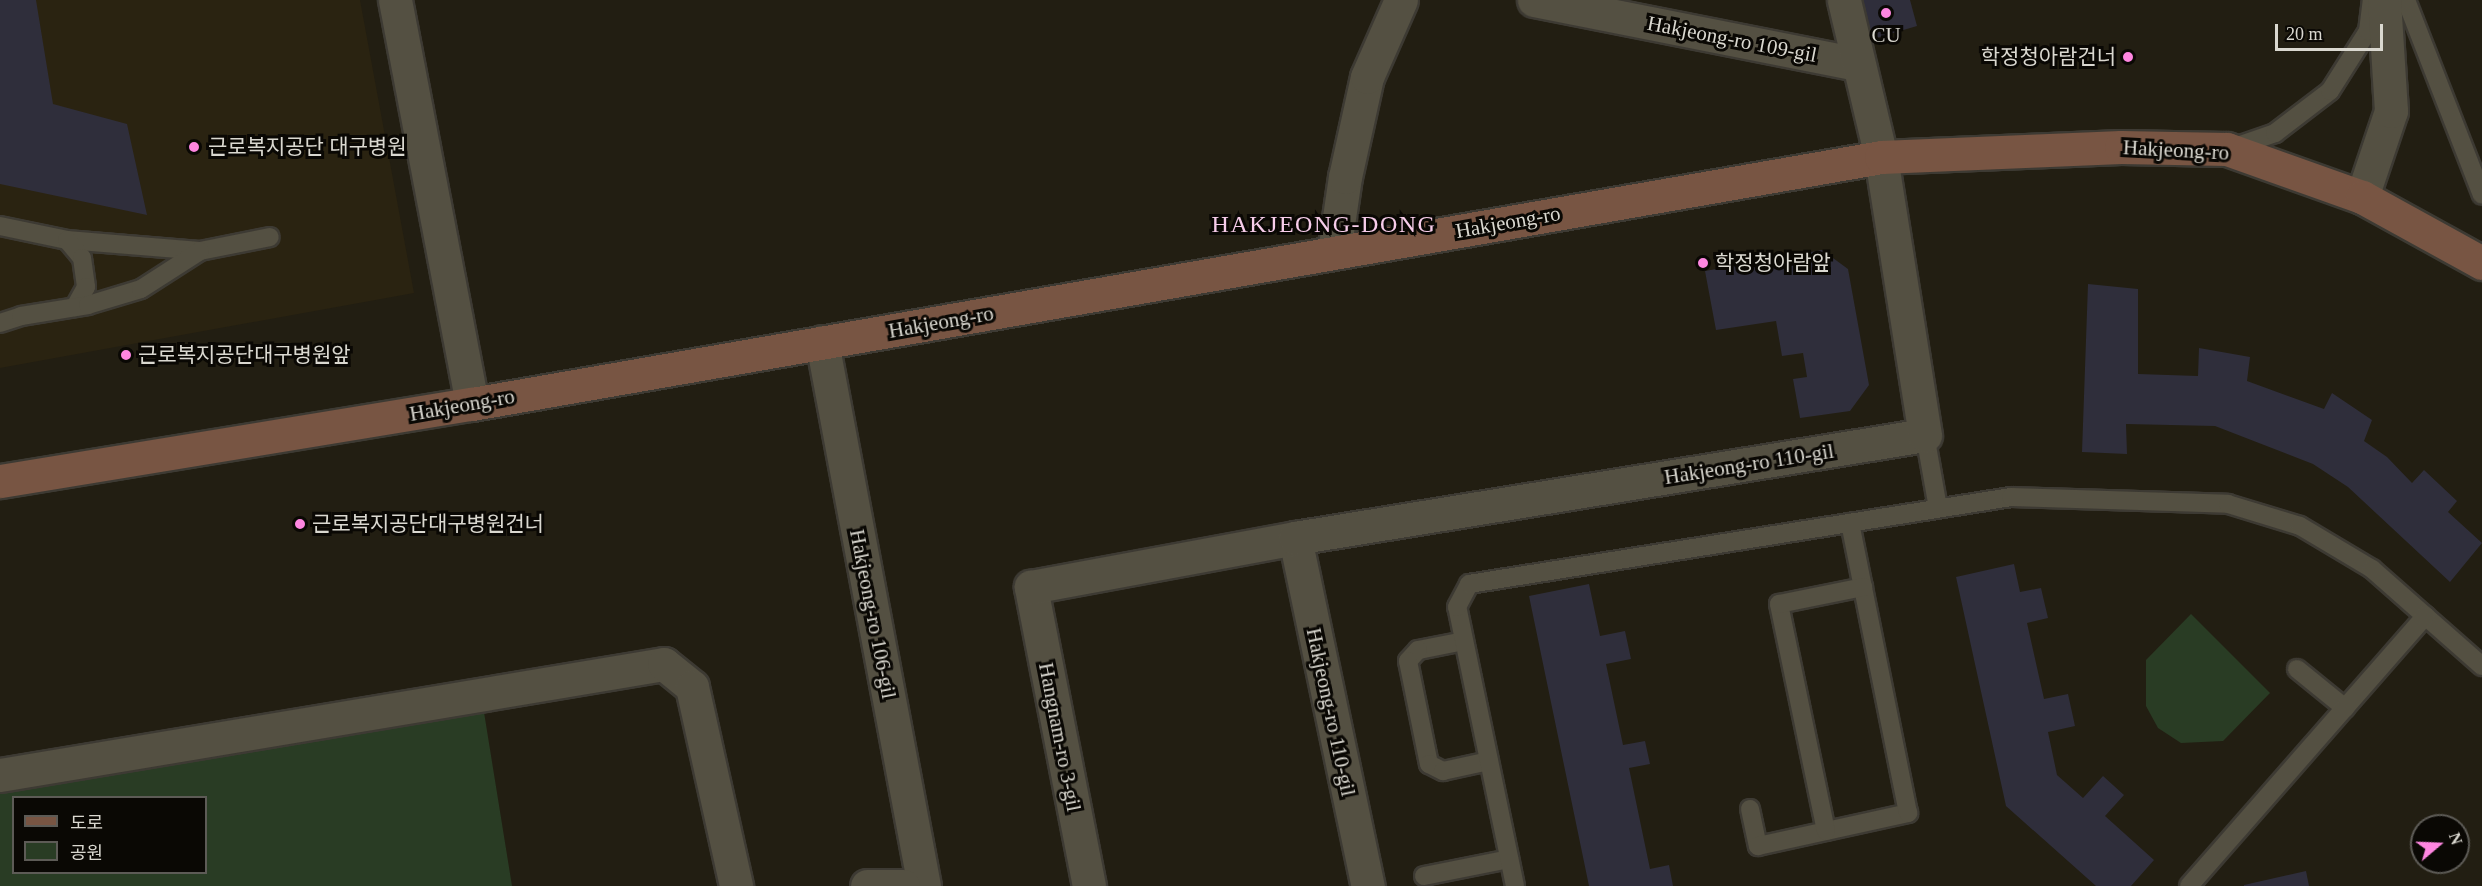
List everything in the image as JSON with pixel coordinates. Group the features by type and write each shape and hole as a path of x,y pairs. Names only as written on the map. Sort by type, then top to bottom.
{"main road":[{"name":"Hakjeong-ro","path":"0,481 472,404 1881,157 2121,147 2227,149 2362,197 2482,263"}],"street":[{"path":"395,0 472,404"},
{"path":"1334,252 1345,177 1367,77 1401,0"},
{"name":"Hakjeong-ro 109-gil","path":"1534,0 1858,64"},
{"path":"1844,0 1881,157 1925,435"},
{"path":"2362,197 2391,111 2384,0"},
{"name":"Hakjeong-ro 106-gil","path":"822,342 924,886"},
{"name":"Hakjeong-ro 110-gil","path":"1031,587 1295,538 1925,435"},
{"name":"Hakjeong-ro 110-gil","path":"1295,538 1368,886"},
{"name":"Hangnam-ro 3-gil","path":"1031,587 1089,886"},
{"path":"0,775 664,664 692,687 736,886"},
{"path":"867,886 903,886"}],"lane":[{"path":"2227,149 2275,133 2330,91 2368,31 2372,0"},
{"path":"2406,0 2482,195"},
{"path":"0,226 67,240 200,251 270,237"},
{"path":"67,240 82,258 86,286 75,307"},
{"path":"0,323 21,316 75,307 141,289 200,251"},
{"path":"1925,435 1938,508"},
{"path":"1515,886 1457,607 1469,584 2011,497 2228,504 2300,526 2372,569 2482,666"},
{"path":"1750,809 1758,846 1908,813 1850,523"},
{"path":"1826,831 1779,604 1863,588"},
{"path":"2189,886 2425,616"},
{"path":"1464,641 1418,650 1408,661 1429,764 1443,771 1489,761"},
{"path":"2297,669 2345,708"},
{"path":"1424,876 1509,859"}],"shaded area":[{"name":"근로복지공단 대구병원","path":"0,0 360,0 414,293 0,368"}],"green space":[{"path":"2191,614 2270,693 2223,741 2181,743 2158,728 2146,706 2146,660"},
{"path":"483,706 512,886 0,886 0,788"}],"building":[{"path":"0,0 36,0 53,104 127,124 147,215 0,184"},
{"name":"CU","path":"1854,0 1910,0 1917,26 1866,41"},
{"path":"1822,250 1848,269 1869,385 1850,411 1800,418 1793,379 1807,377 1803,353 1782,356 1776,321 1716,330 1705,271"},
{"path":"2088,284 2138,289 2138,374 2198,376 2199,348 2250,357 2247,381 2324,409 2332,393 2372,420 2364,441 2387,457 2412,483 2424,470 2457,501 2448,512 2482,543 2450,582 2348,487 2313,464 2215,426 2126,424 2127,454 2082,452"},
{"path":"2014,564 2020,592 2041,588 2048,618 2027,623 2044,699 2068,694 2075,726 2048,732 2057,775 2083,798 2103,776 2124,795 2105,816 2154,860 2131,886 2096,886 2006,806 1956,577"},
{"path":"1589,584 1600,636 1625,631 1631,659 1606,664 1623,745 1645,741 1650,764 1629,768 1650,869 1669,865 1673,886 1589,886 1529,596"},
{"path":"2306,871 2309,886 2244,886 2244,885"}],"place":[{"name":"CU","path":"1886,13"},
{"name":"학정청아람건너","path":"2128,57"},
{"name":"근로복지공단 대구병원","path":"194,147"},
{"name":"학정청아람앞","path":"1703,263"},
{"name":"근로복지공단대구병원앞","path":"126,355"},
{"name":"근로복지공단대구병원건너","path":"300,524"}],"district":[{"name":"HAKJEONG-DONG","path":"1324,225"}]}
